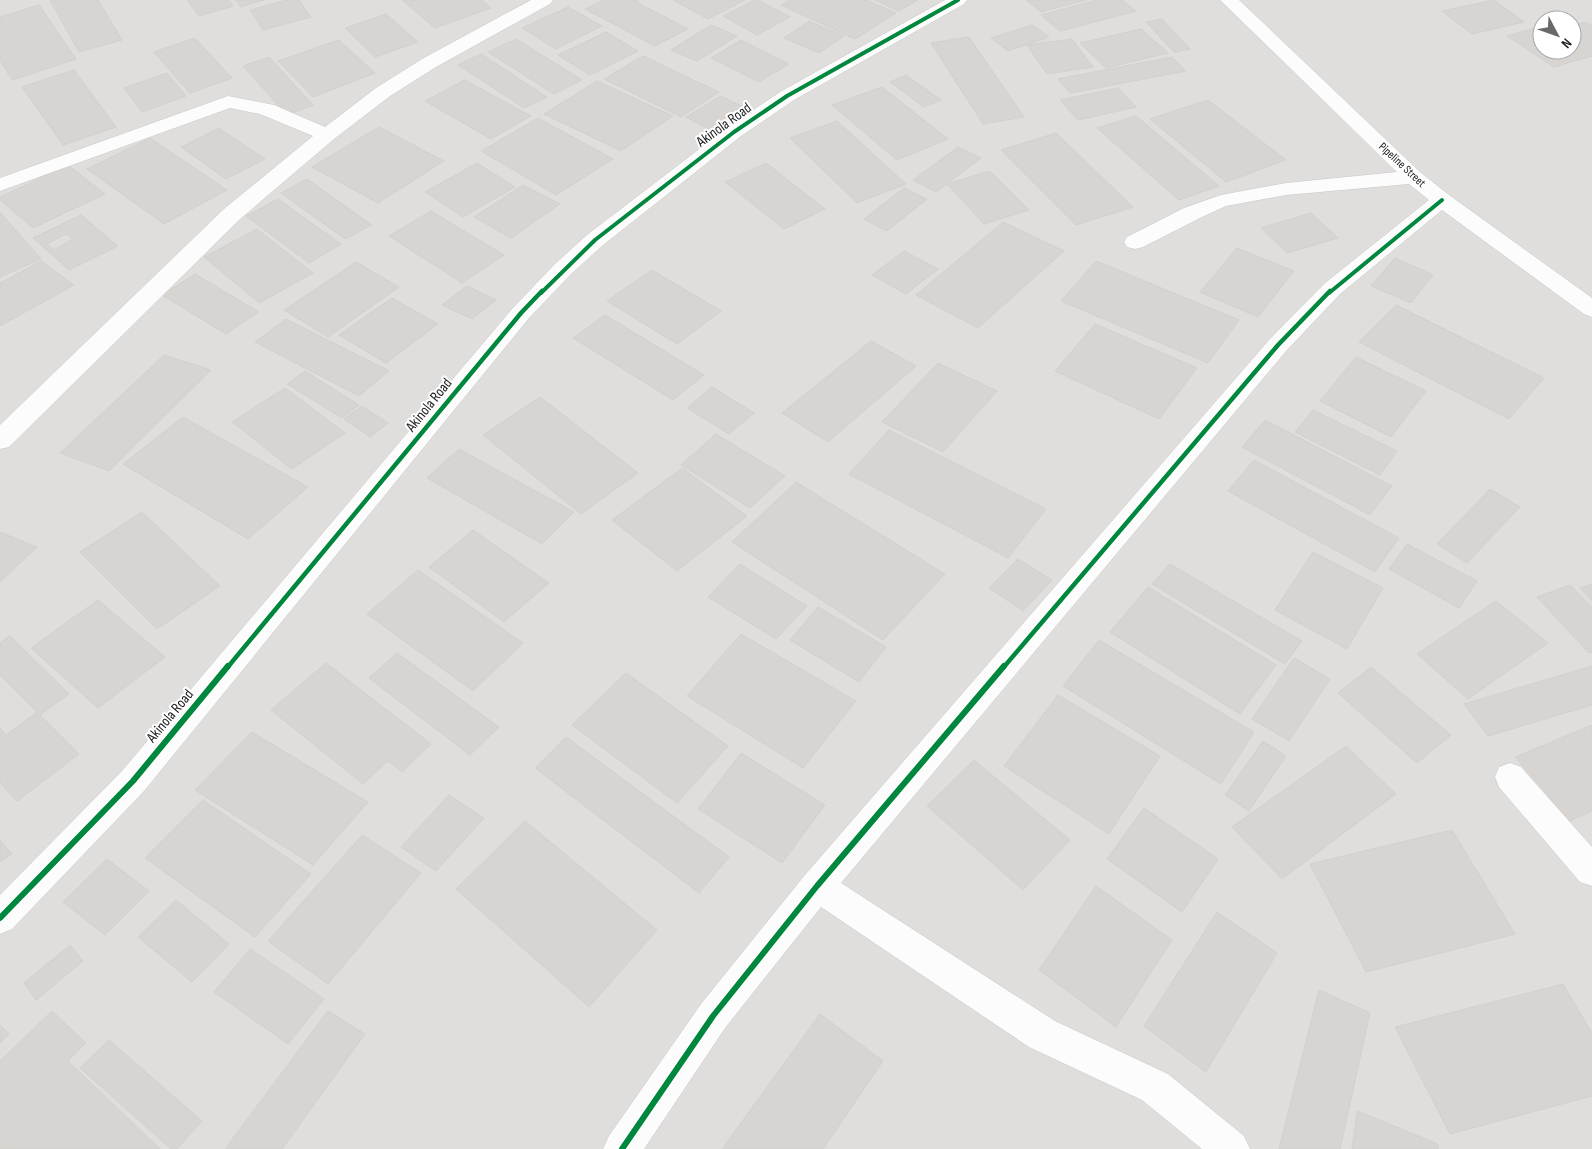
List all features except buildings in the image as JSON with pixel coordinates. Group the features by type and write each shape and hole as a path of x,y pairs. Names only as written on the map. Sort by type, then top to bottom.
{"street":[{"path":"0,440 232,214 327,135 383,92 429,63 544,0"},
{"name":"Akinola Road","path":"0,918 132,781 521,313 563,269 595,240 734,132 787,96 958,0"},
{"name":"Pipeline Street","path":"1229,0 1414,177 1442,200 1592,309"},
{"path":"0,185 228,102 248,103 272,110 327,135"},
{"path":"1135,242 1192,213 1221,201 1286,189 1414,177"},
{"path":"622,1149 713,1016 817,886 1278,344 1332,289 1442,200"},
{"path":"1510,777 1592,871"},
{"path":"817,886 1042,1034 1154,1087 1231,1149"}],"shaded area":[{"path":"0,0 1592,0 1592,1149 0,1149"}],"cycle path":[{"path":"0,918 133,781 521,313 563,269 595,240 734,132 787,96 958,0"},
{"path":"622,1149 713,1016 817,886 1278,345 1332,289 1442,200"}]}
